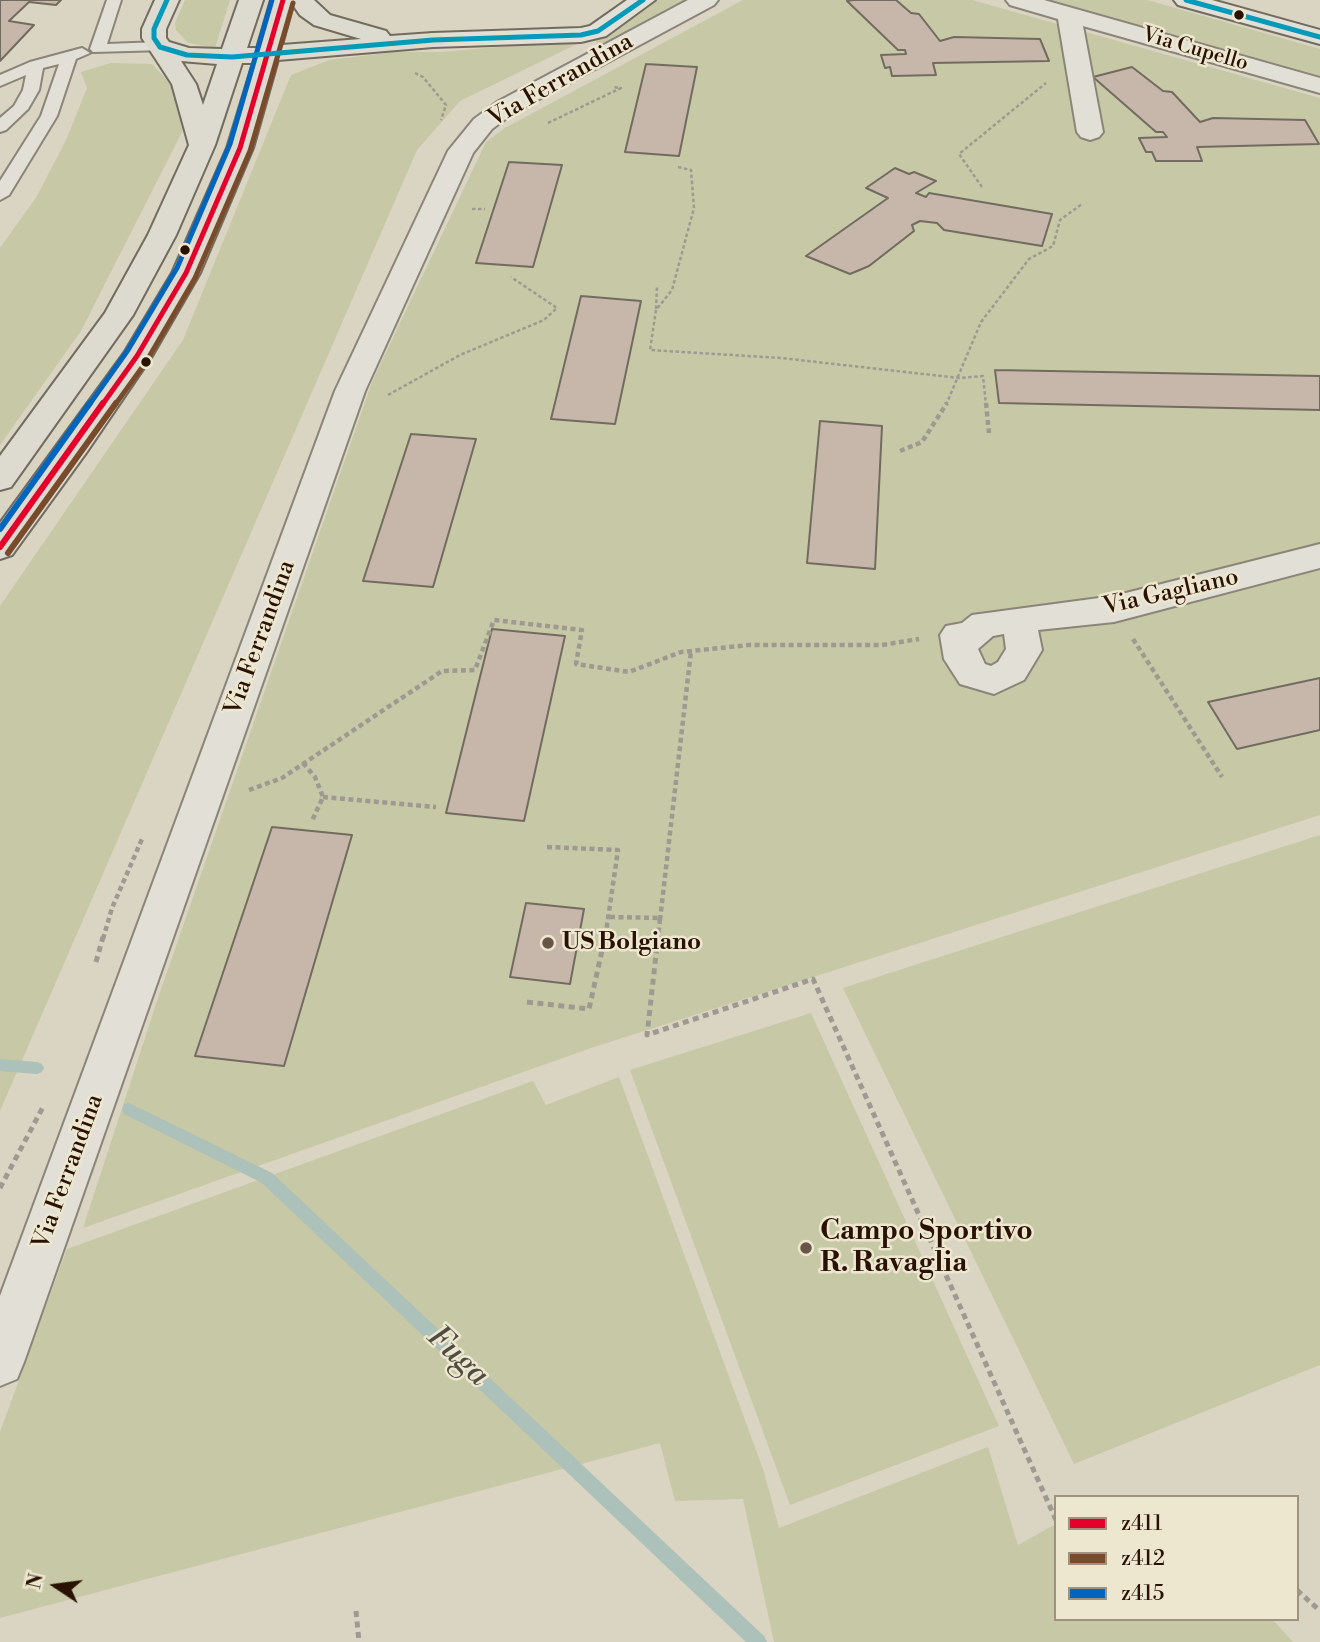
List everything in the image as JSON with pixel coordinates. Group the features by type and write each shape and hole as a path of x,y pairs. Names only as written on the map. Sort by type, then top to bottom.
{"main road":[{"path":"167,0 154,29 154,38 184,85 202,145"},
{"path":"0,480 118,316 162,235 202,145 251,0"},
{"path":"0,547 130,367 186,274 236,158 269,55 282,0"},
{"path":"302,0 308,10 336,26 379,37 433,40"},
{"path":"160,47 187,55 233,57 433,40"}],"street":[{"path":"433,40 581,35 653,11 706,0"},
{"name":"Via Cupello","path":"1018,0 1320,86"},
{"path":"1186,0 1320,37"},
{"name":"Via Ferrandina","path":"0,1362 343,410 461,151 474,133 506,107 653,11"},
{"path":"1069,14 1090,132"},
{"name":"Via Gagliano","path":"958,635 965,640 984,624 1114,609 1320,556"},
{"path":"958,635 962,659 972,674 994,680 1011,671 1024,650 1019,621"}],"lane":[{"path":"98,49 114,0"},
{"path":"0,81 36,65 98,49 160,47"},
{"path":"0,195 50,116 69,57"},
{"path":"0,127 20,109 26,99 31,90 36,65"}],"path":[{"path":"982,187 959,154 1047,82"},
{"path":"656,310 672,290 694,208 691,170 678,167"},
{"path":"900,450 922,442 946,406 981,322 1029,259 1053,246 1060,220 1082,204"},
{"path":"343,410 381,400 460,355 544,320 557,308 510,277"},
{"path":"657,286 650,350 781,358 959,378 983,376 989,433"},
{"path":"1114,609 1222,776"},
{"path":"199,809 282,778 442,671 475,670 494,620 582,630 576,664 629,672 691,651 782,643 882,645 958,635"},
{"path":"691,651 647,1035 813,979 1054,1516"},
{"path":"303,763 316,777 323,797 312,821"},
{"path":"323,797 436,807"},
{"path":"527,1002 589,1009 610,917 618,850 547,847"},
{"path":"610,917 660,921"},
{"path":"1299,1592 1320,1611"},
{"path":"356,1611 359,1642"}],"green space":[{"path":"185,0 230,0 215,48 188,43 176,30 175,23"},
{"path":"654,0 689,0 598,46 594,35"},
{"path":"743,0 972,0 1320,98 1320,815 591,1048 83,1228 158,998 372,382 486,142 505,128"},
{"path":"1036,0 1147,0 1320,49 1320,86"},
{"path":"585,40 460,101 417,150 0,1111 0,606 183,340 291,75 329,60 395,52 439,52"},
{"path":"111,63 152,64 172,85 183,130 81,331 0,445 0,248 37,196 67,138 87,88 81,72"},
{"path":"1320,835 1320,1365 1074,1464 843,988"},
{"name":"Campo Sportivo R. Ravaglia","path":"811,1013 999,1426 790,1505 630,1070"},
{"path":"619,1077 764,1472 779,1528 988,1447 1018,1545 1054,1525 1054,1621 1274,1621 1293,1642 774,1642 743,1499 675,1501 660,1443 0,1618 0,1432 67,1249 533,1081 546,1105"}],"building":[{"path":"0,0 61,0 56,5 29,2 9,21 34,25 0,61"},
{"path":"896,0 911,13 919,14 940,41 954,37 1040,39 1049,61 933,63 936,75 892,76 890,67 885,68 881,55 906,54 905,50 898,50 847,1"},
{"path":"646,64 697,67 679,156 625,152"},
{"path":"1132,67 1163,91 1172,92 1200,122 1213,118 1305,120 1319,144 1197,147 1202,161 1156,161 1152,152 1146,152 1139,138 1167,137 1163,132 1156,132 1093,77"},
{"path":"509,162 562,165 533,267 476,263"},
{"path":"895,168 936,181 916,193 926,197 929,193 1052,214 1042,246 944,230 937,223 920,221 912,225 914,231 869,266 850,274 806,256 888,198 866,188"},
{"path":"581,296 641,301 615,424 551,419"},
{"path":"995,370 1320,376 1320,410 999,403"},
{"path":"820,421 882,426 875,569 807,563"},
{"path":"411,434 476,439 433,587 363,581"},
{"path":"492,629 565,636 524,821 446,813"},
{"path":"1320,678 1320,730 1237,749 1208,702"},
{"path":"272,827 352,835 284,1066 195,1056"},
{"name":"US Bolgiano","path":"526,903 584,909 570,984 510,977"}],"waterway":[{"name":"Fuga","path":"0,1065 37,1068"},
{"name":"Fuga","path":"129,1109 267,1178 758,1642"}],"transit line":[{"path":"167,0 154,29 154,38 160,47 187,55 232,57 433,40 581,35 598,31 643,0"},
{"name":"z415","path":"0,529 128,350 177,268 230,144 272,0"},
{"name":"z411","path":"0,547 137,356 186,273 240,148 283,0"},
{"path":"1186,0 1320,37"},
{"name":"z412","path":"8,553 146,362 195,278 250,151 293,3"}],"place":[{"name":"US Bolgiano","path":"548,943"},
{"name":"Campo Sportivo R. Ravaglia","path":"806,1248"}]}
